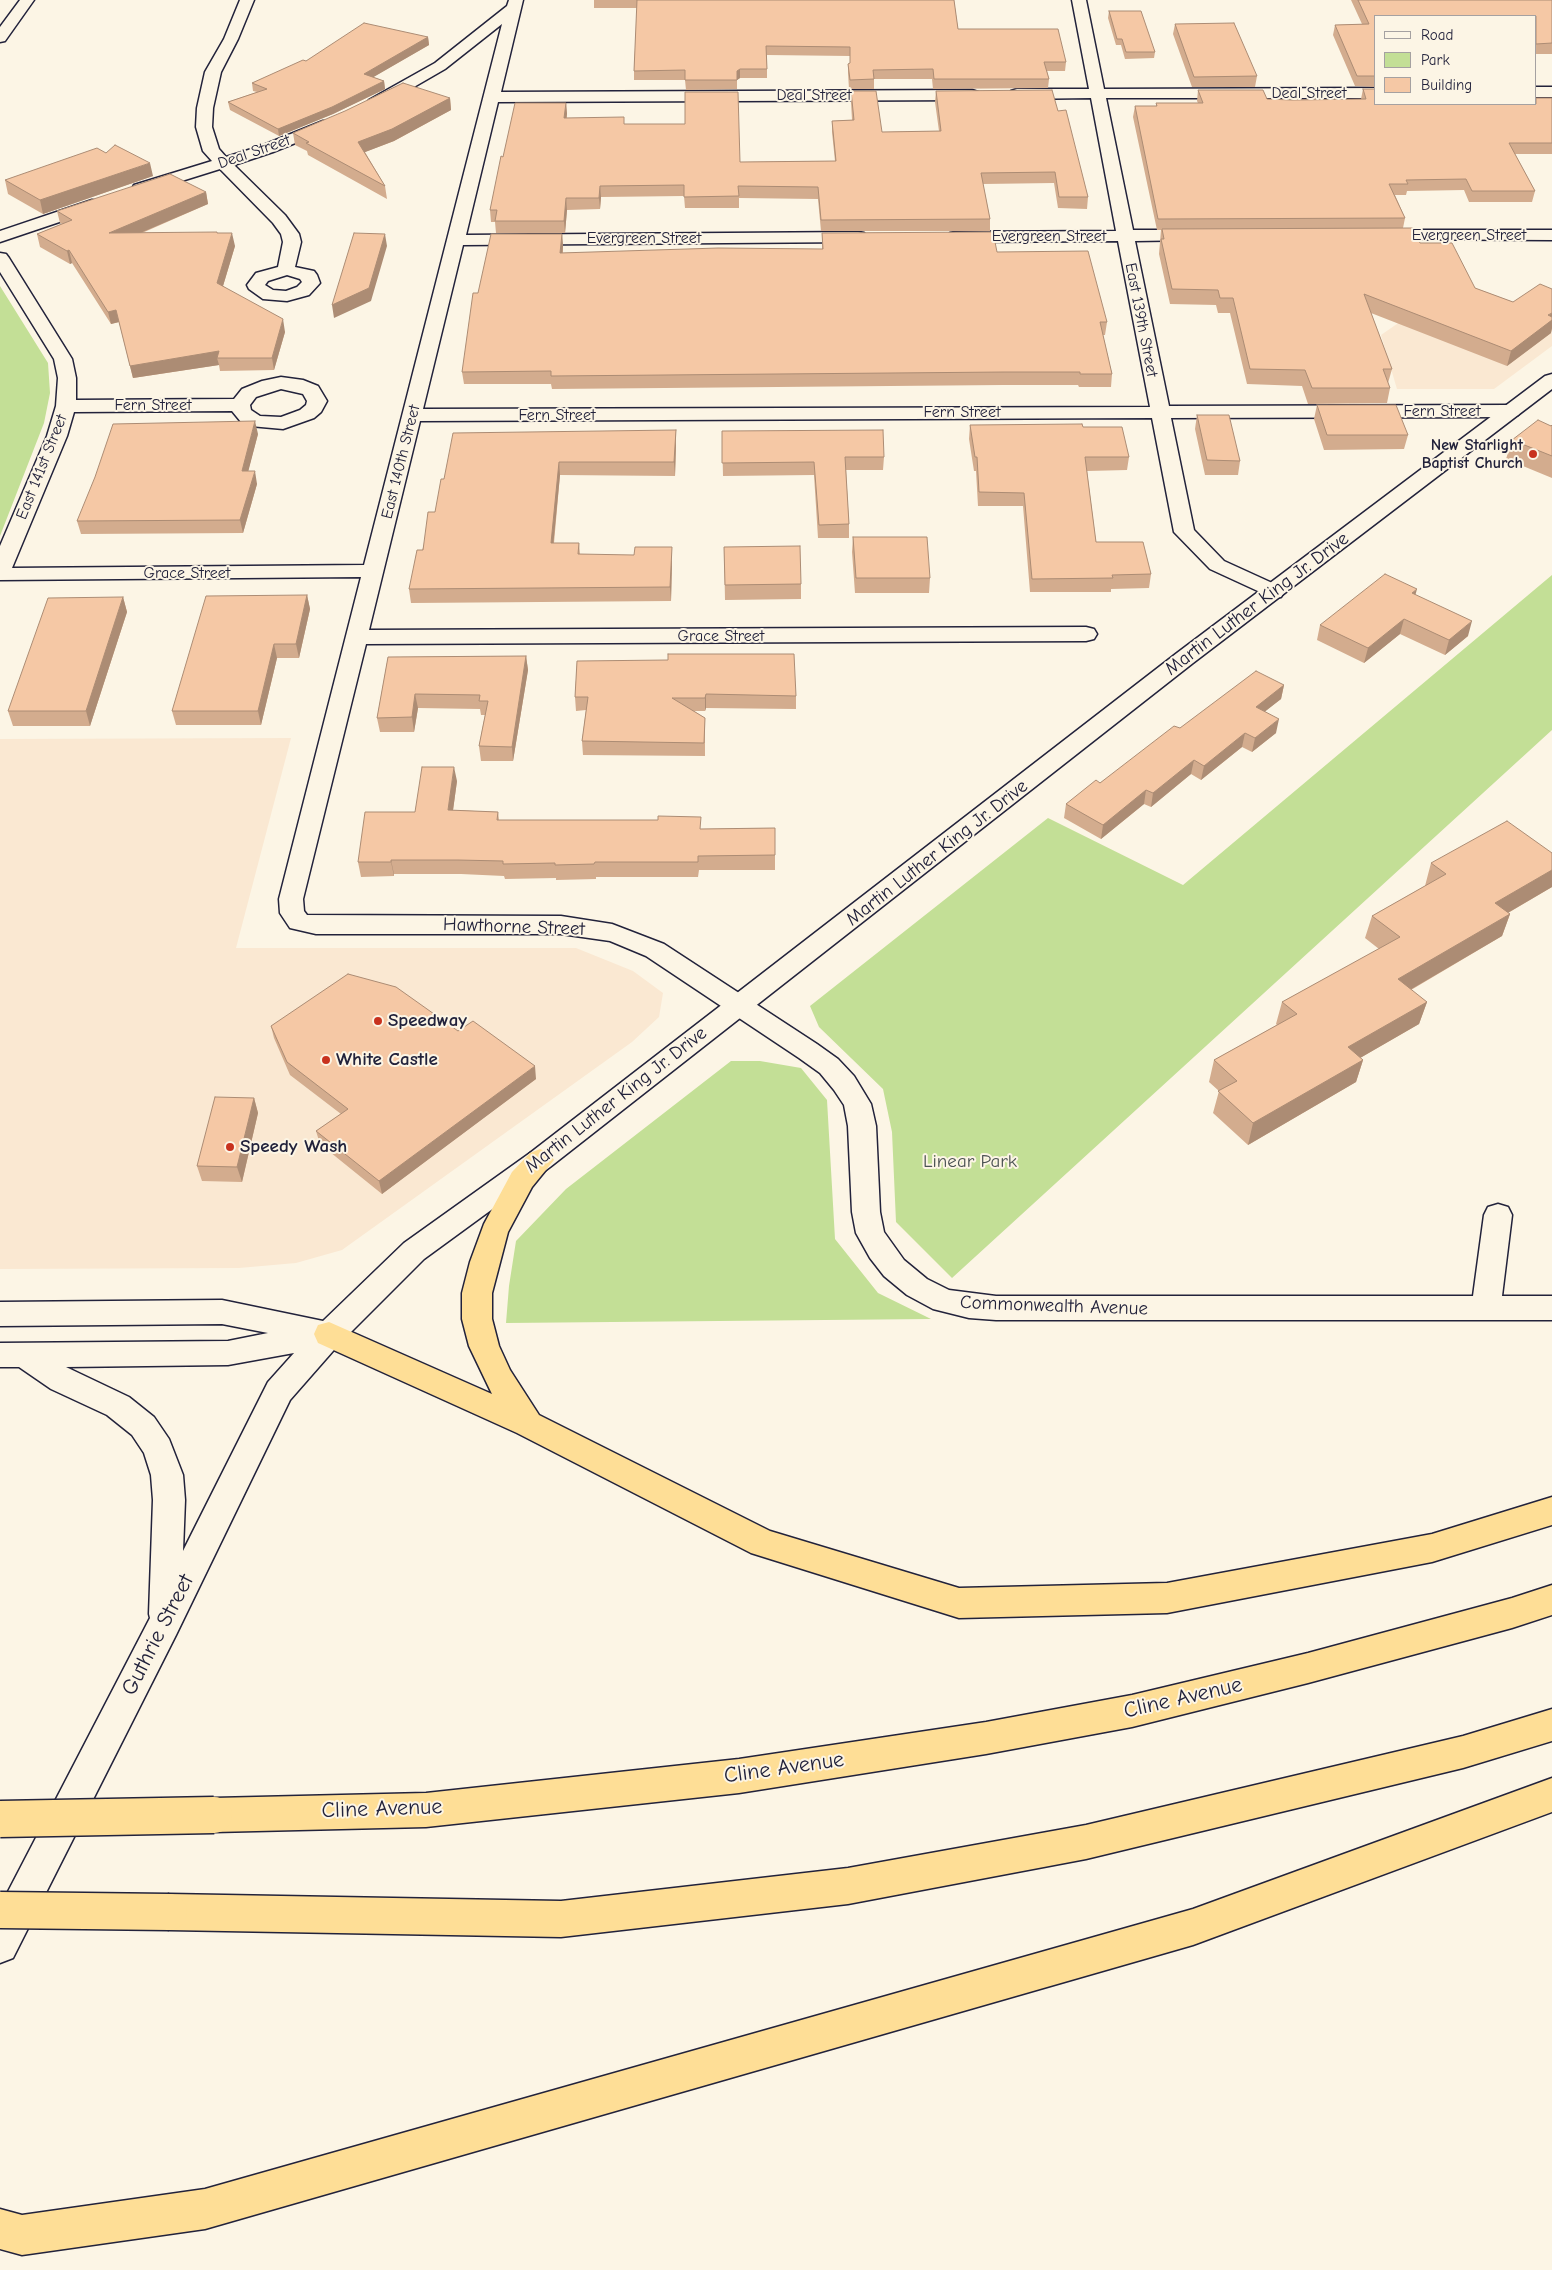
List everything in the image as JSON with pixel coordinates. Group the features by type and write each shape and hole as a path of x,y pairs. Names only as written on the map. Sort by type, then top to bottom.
{"highway":[{"path":"528,1424 503,1386 484,1346 477,1319 477,1293 484,1262 498,1225 522,1180 540,1160"},
{"path":"329,1334 528,1424 762,1543 959,1603 1167,1598 1432,1548 1552,1511"},
{"name":"Cline Avenue","path":"0,1819 426,1810 739,1776 986,1738 1132,1711 1308,1668 1512,1614 1552,1600"},
{"path":"0,1910 561,1919 848,1886 1086,1842 1463,1752 1552,1725"},
{"path":"0,2229 22,2235 204,2209 224,2204 1194,1927 1552,1795"}],"street":[{"path":"0,38 27,0"},
{"path":"247,0 231,39 213,72 204,108 204,127 208,146 279,219 290,234 292,242 286,270"},
{"name":"East 139th Street","path":"1079,0 1124,236 1184,532 1217,565 1273,592"},
{"path":"363,109 440,66 515,4"},
{"name":"East 140th Street","path":"299,922 292,913 291,899 515,4"},
{"path":"1537,92 1552,92"},
{"name":"Deal Street","path":"492,97 1374,93"},
{"name":"Deal Street","path":"126,193 267,149 340,120"},
{"path":"0,237 108,199"},
{"name":"Evergreen Street","path":"935,237 1213,235"},
{"name":"Evergreen Street","path":"1360,235 1552,235"},
{"name":"Evergreen Street","path":"456,240 875,237"},
{"name":"East 141st Street","path":"0,258 63,359 67,378 66,406 56,436 0,573"},
{"name":"Martin Luther King Jr. Drive","path":"329,1334 414,1251 540,1160 1273,592 1552,380"},
{"name":"Fern Street","path":"66,406 240,405"},
{"name":"Fern Street","path":"412,415 1511,410"},
{"name":"Grace Street","path":"0,573 373,571"},
{"name":"Grace Street","path":"357,637 1086,634"},
{"name":"Hawthorne Street","path":"299,922 316,925 532,924 587,928 633,940 655,950 739,1006"},
{"name":"Commonwealth Avenue","path":"739,1006 808,1051 828,1066 844,1083 857,1104 862,1126 866,1212 870,1232 880,1250 894,1268 917,1287 944,1301 969,1306 996,1308 1552,1308"},
{"path":"1486,1309 1498,1215"},
{"path":"0,1314 222,1312 329,1334"},
{"path":"12,1355 228,1353 329,1334"},
{"name":"Guthrie Street","path":"0,1945 164,1624 280,1391 329,1334"},
{"path":"12,1355 118,1406 143,1426 158,1448 167,1475 169,1500 164,1624"}],"shaded area":[{"path":"1443,292 1552,333 1552,346 1494,389 1397,389 1381,335"},
{"path":"291,738 236,948 576,948 633,971 663,993 659,1017 632,1042 342,1250 296,1263 239,1268 0,1269 0,739"}],"green space":[{"path":"0,286 48,363 50,393 44,423 0,536"},
{"name":"Linear Park","path":"1552,575 1552,730 952,1278 896,1222 892,1132 883,1089 819,1027 810,1006 1048,818 1183,885"},
{"path":"731,1061 760,1061 801,1068 827,1100 835,1239 878,1293 931,1319 506,1323 509,1286 516,1241 566,1189"}],"building":[{"path":"637,0 954,0 958,29 1058,29 1066,62 1044,62 1049,79 934,79 933,69 873,70 874,79 850,80 848,64 850,63 850,47 766,46 767,69 740,69 737,71 737,80 685,80 685,70 634,71"},
{"path":"1358,0 1552,0 1552,43 1537,44 1537,15 1374,15 1374,76 1357,76 1335,25 1369,24"},
{"path":"1109,11 1141,11 1155,52 1126,52 1122,39 1117,39"},
{"path":"364,23 428,37 364,74 384,81 332,107 278,129 228,102 267,89 252,83 303,60 306,61"},
{"path":"1234,23 1257,76 1194,77 1175,24"},
{"path":"403,83 450,98 392,129 358,142 385,186 306,143 309,142 293,133 345,111"},
{"path":"1363,89 1374,89 1374,105 1537,105 1537,98 1552,98 1552,143 1509,143 1535,191 1472,191 1466,179 1406,180 1408,184 1389,184 1405,218 1158,219 1135,106 1157,106 1156,103 1203,103 1198,90 1263,90 1267,99 1366,99"},
{"path":"1052,90 1058,111 1066,110 1088,197 1059,197 1055,172 981,173 990,219 821,220 818,187 738,186 739,196 684,197 684,185 600,186 599,198 566,198 564,221 495,221 497,210 490,210 501,156 503,157 515,103 566,103 564,118 624,117 624,124 685,124 685,92 738,92 740,162 836,161 832,121 854,120 851,91 876,91 882,132 941,131 936,91"},
{"path":"115,145 150,163 40,200 5,180 97,148 106,153"},
{"path":"170,174 206,192 109,233 232,233 217,283 283,319 272,358 217,358 219,351 130,366 116,310 108,312 69,250 67,251 37,234 72,220 57,211"},
{"path":"1413,228 1420,243 1452,243 1475,288 1513,302 1540,284 1552,289 1552,313 1548,315 1552,317 1552,320 1511,351 1364,294 1392,369 1383,369 1390,388 1312,388 1305,370 1250,369 1233,298 1220,298 1218,290 1172,289 1161,239 1164,239 1162,229"},
{"path":"993,232 997,252 1088,251 1107,322 1100,322 1112,374 1004,372 551,376 551,371 462,372 473,293 478,293 491,234 562,234 560,253 718,248 823,249 822,233"},
{"path":"354,233 385,234 369,288 332,305"},
{"path":"1317,405 1396,405 1408,435 1327,435"},
{"path":"1197,415 1229,415 1240,461 1207,460"},
{"path":"1538,420 1552,425 1552,456 1512,440"},
{"path":"255,421 242,471 255,471 240,520 77,521 95,477 113,424"},
{"path":"1082,424 1083,427 1122,427 1129,457 1085,457 1096,542 1143,542 1151,574 1112,575 1113,578 1032,579 1024,493 979,492 977,457 975,457 970,425"},
{"path":"676,430 674,462 559,462 551,543 579,543 578,554 634,555 635,547 672,547 670,587 409,589 417,550 423,550 428,512 435,512 453,433"},
{"path":"883,430 884,457 845,457 849,524 819,525 814,462 722,463 722,431"},
{"path":"853,537 927,537 930,578 856,578"},
{"path":"800,546 801,584 725,585 724,547"},
{"path":"1385,574 1417,589 1412,593 1472,621 1449,640 1404,619 1368,648 1320,625"},
{"path":"307,595 296,644 274,644 258,711 172,711 206,596"},
{"path":"123,597 86,711 8,711 48,598"},
{"path":"668,654 794,654 796,696 706,694 705,698 672,698 705,718 704,743 582,741 588,697 575,697 577,661 668,660"},
{"path":"526,656 512,747 479,746 488,701 479,701 480,695 415,694 412,717 377,718 388,657"},
{"path":"1256,671 1284,685 1256,707 1279,719 1255,738 1245,733 1204,766 1194,760 1153,793 1146,790 1103,825 1066,804 1096,780 1100,783 1174,726 1180,728"},
{"path":"422,767 454,767 448,810 498,812 497,820 658,820 658,816 701,817 700,829 775,828 775,855 698,856 698,862 595,862 594,864 555,865 555,863 503,864 503,861 458,860 358,862 365,812 415,812"},
{"path":"1507,821 1552,853 1552,870 1495,903 1510,914 1398,979 1427,1002 1348,1047 1363,1060 1253,1123 1218,1091 1237,1081 1214,1060 1297,1014 1282,1002 1400,937 1372,916 1446,874 1431,863"},
{"path":"348,974 396,987 458,1031 473,1021 535,1066 379,1181 316,1131 348,1109 287,1062 271,1026"},
{"name":"Speedy Wash","path":"215,1097 254,1098 237,1167 197,1166"}],"place":[{"name":"New Starlight Baptist Church","path":"1533,454"},
{"name":"Speedway","path":"378,1021"},
{"name":"White Castle","path":"326,1060"},
{"name":"Speedy Wash","path":"230,1147"}]}
